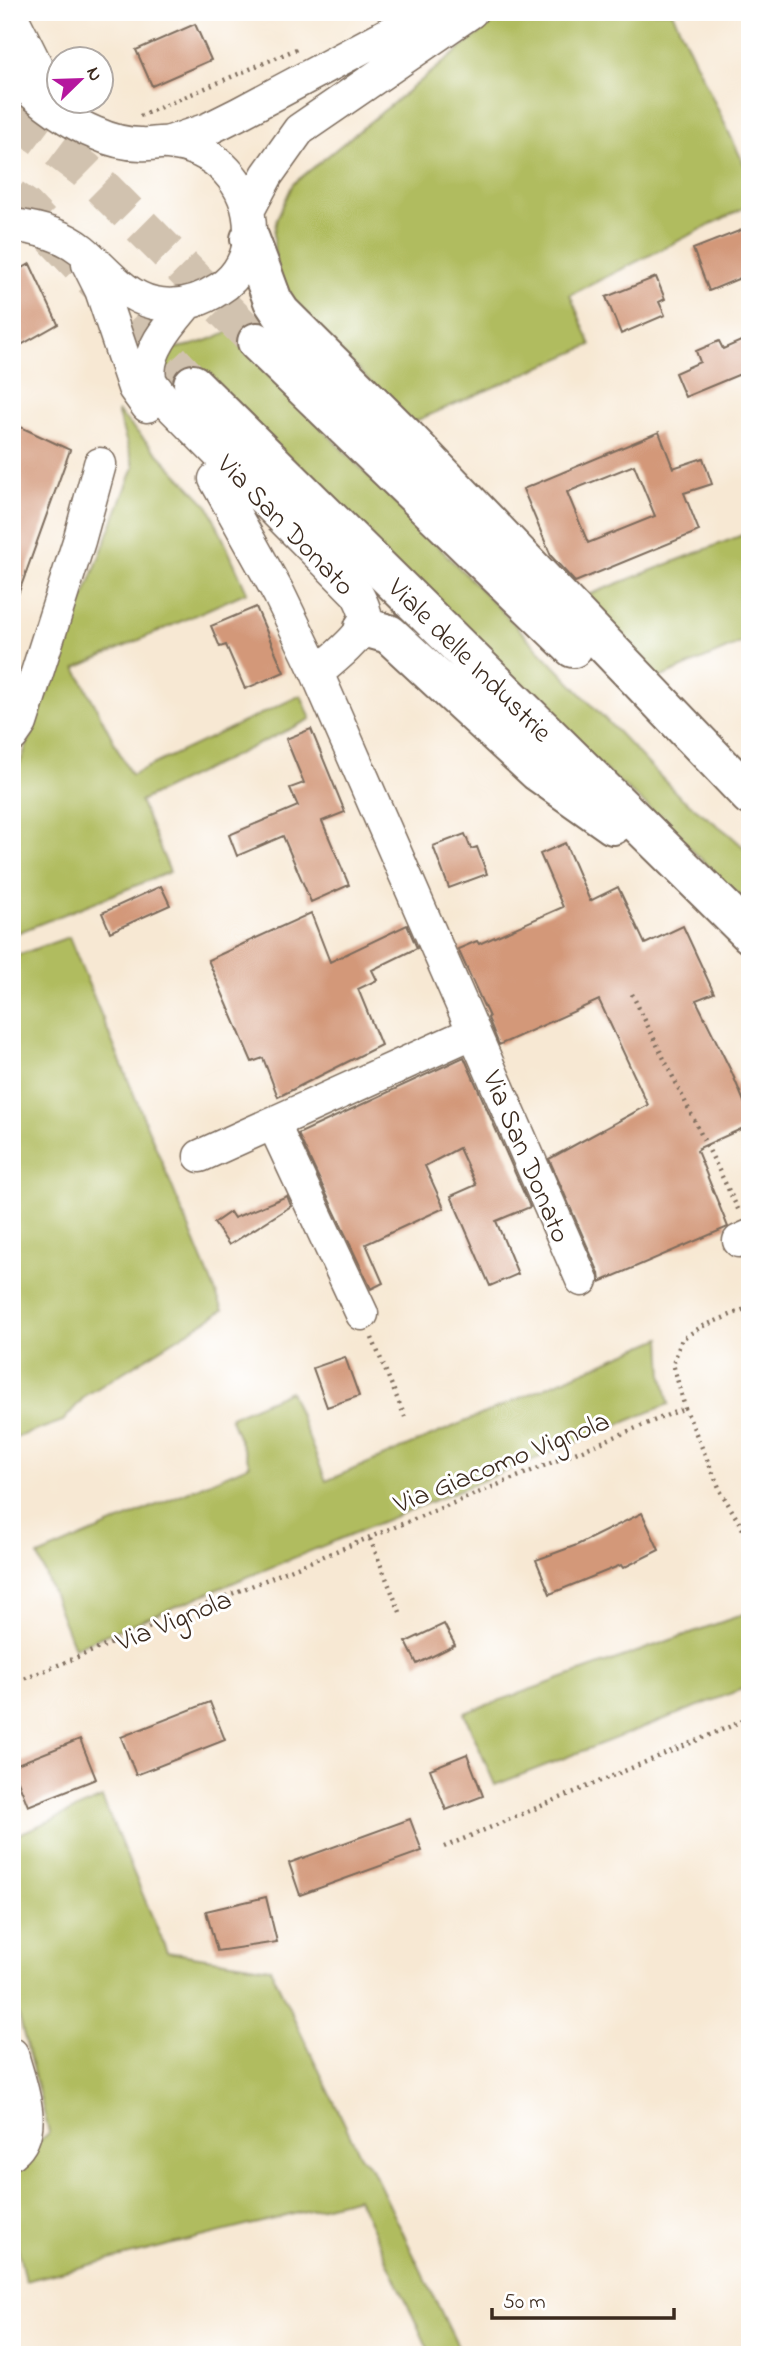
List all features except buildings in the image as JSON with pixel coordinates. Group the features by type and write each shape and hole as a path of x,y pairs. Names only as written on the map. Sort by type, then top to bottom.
{"main road":[{"path":"249,224 273,301 281,313 407,438 750,796"},
{"path":"257,342 750,820"},
{"name":"Viale delle Industrie","path":"192,384 750,934"},
{"path":"364,627 389,634 538,772 709,894"}],"street":[{"path":"65,116 106,138 140,145 167,143 228,119 429,12"},
{"path":"17,229 55,234 81,249 116,283 138,297 154,303 187,304 205,298 223,287 237,272 247,255 249,224 267,175 299,130 471,12"},
{"path":"12,17 46,85"},
{"path":"12,75 46,103"},
{"path":"167,143 211,157 225,167 237,181 249,224"},
{"name":"Viale delle Industrie","path":"81,249 101,290 134,387 161,423 364,627"},
{"name":"Via San Donato","path":"187,304 170,325 150,361 150,380 162,397 357,594 363,605 366,617 364,627 317,673"},
{"path":"12,736 21,723 100,464"},
{"name":"Via San Donato","path":"215,479 279,594 317,673 582,1280"},
{"path":"200,1156 474,1032"},
{"path":"273,1123 362,1314"},
{"path":"12,2054 27,2118 26,2130 18,2148 12,2152"}],"path":[{"path":"133,118 307,44"},
{"path":"632,994 744,1232"},
{"path":"750,1307 701,1327 682,1339 673,1364 685,1408 721,1492 750,1541"},
{"path":"362,1314 405,1417"},
{"name":"Via Giacomo Vignola","path":"334,1553 685,1408"},
{"path":"370,1538 400,1612"},
{"name":"Via Vignola","path":"12,1684 334,1553"},
{"path":"444,1847 750,1718"}],"green space":[{"path":"506,12 672,12 750,177 750,205 570,295 591,345 411,423 300,311 279,277 274,251 277,218 293,184"},
{"path":"266,310 269,316 241,347 495,604 679,796 750,853 750,907 648,807 168,396 163,381 166,348 206,341"},
{"path":"117,411 209,507 247,592 76,668 131,775 301,695 311,719 140,801 170,872 12,935 12,784 134,467"},
{"path":"750,532 750,639 650,682 573,601"},
{"path":"69,937 223,1310 85,1396 63,1421 12,1439 12,957"},
{"path":"661,1338 663,1377 669,1404 74,1648 38,1556 250,1465 230,1417 290,1391 326,1481"},
{"path":"750,1612 750,1686 495,1785 464,1713"},
{"path":"102,1798 167,1952 270,1968 360,2156 372,2169 462,2355 431,2355 358,2198 25,2281 12,2221 12,2164 49,2132 12,1990 12,1837"}],"tunnel":[{"path":"12,115 85,170 257,342"},
{"path":"12,198 25,207 193,384"}]}
